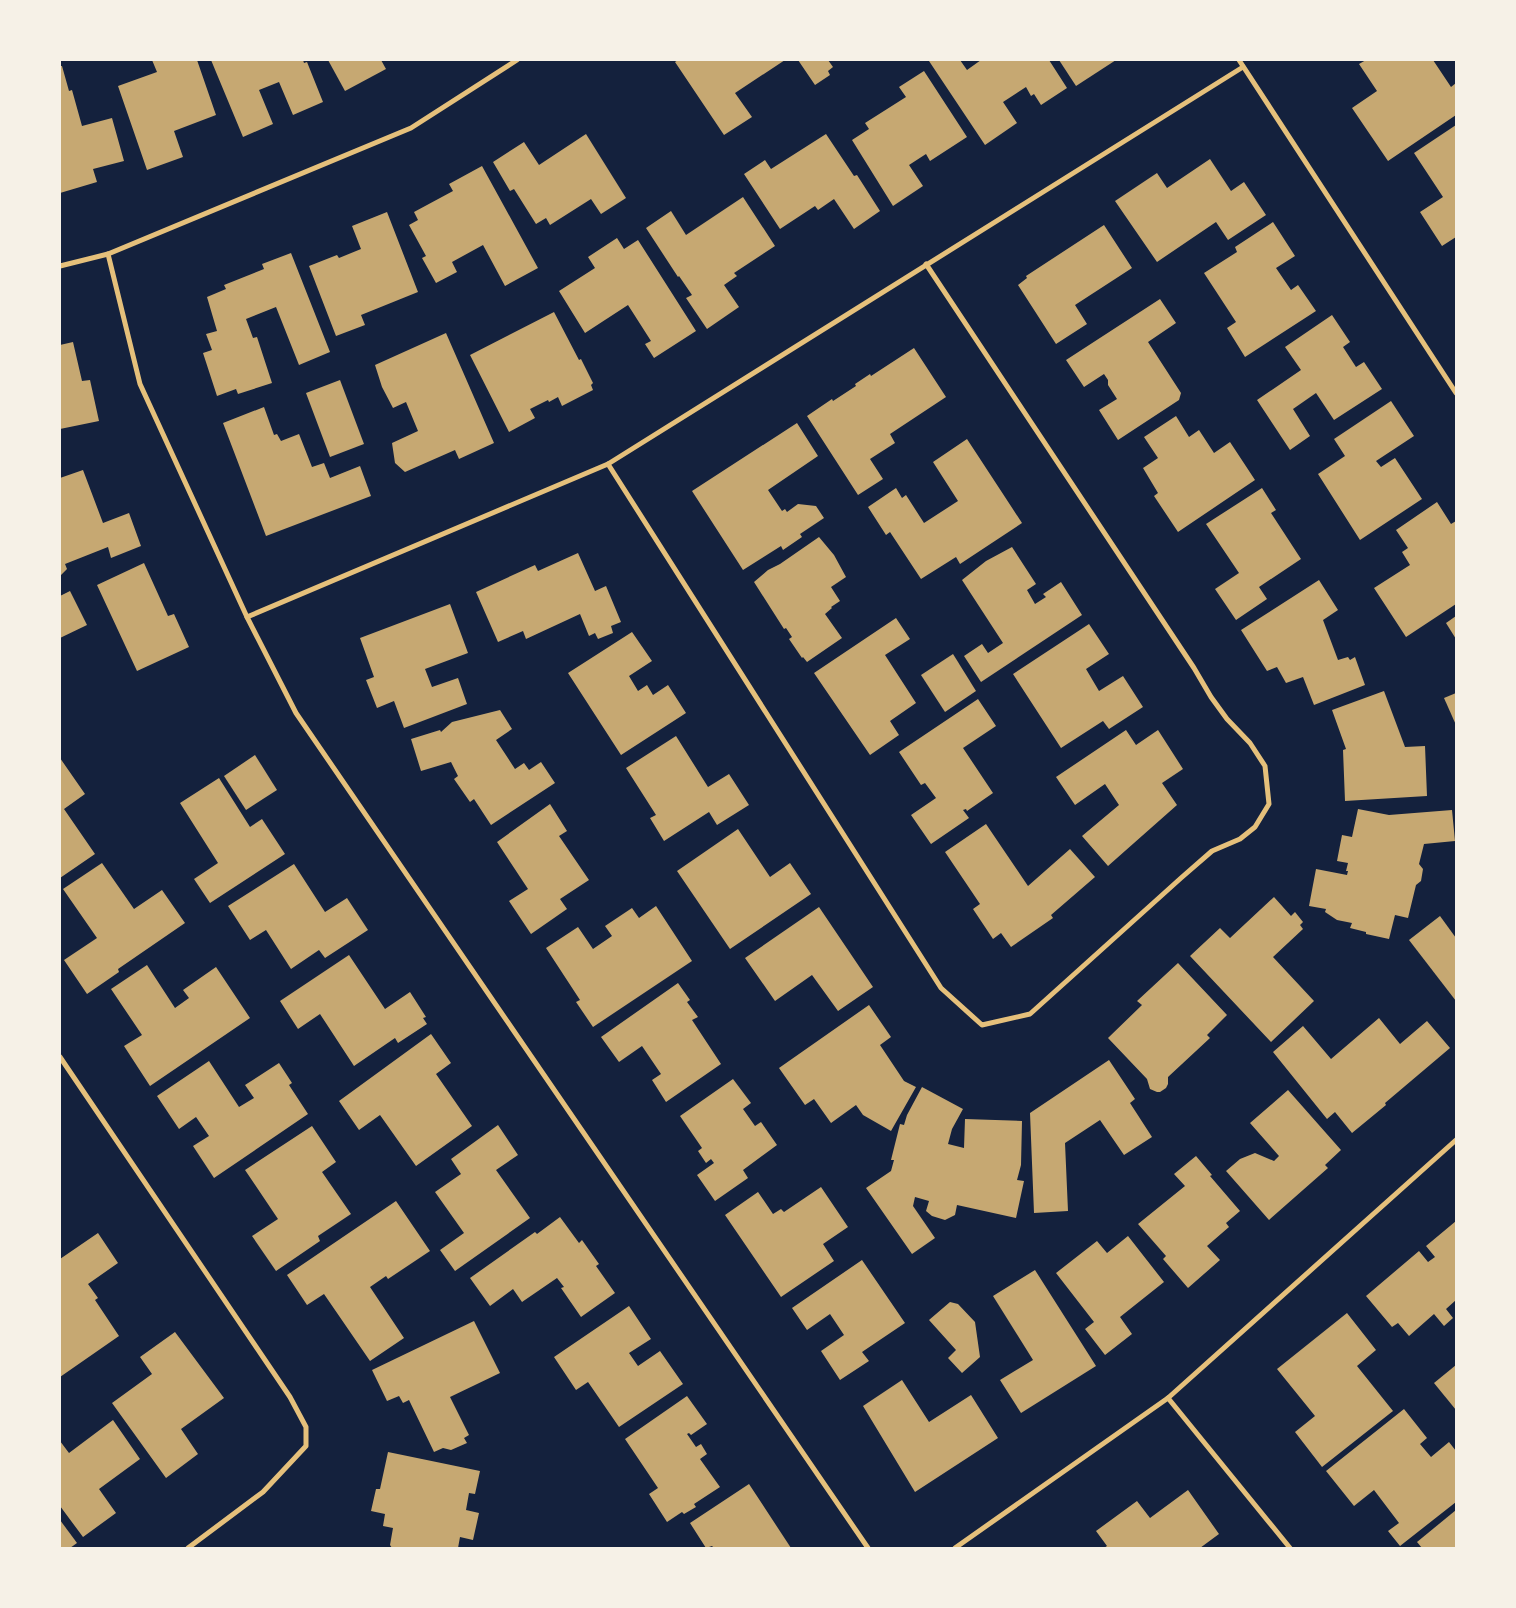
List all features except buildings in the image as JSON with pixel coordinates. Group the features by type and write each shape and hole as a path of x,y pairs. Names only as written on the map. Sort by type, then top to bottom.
{"street":[{"path":"60,266 108,254 411,128 517,60"},
{"path":"1239,60 1456,393"},
{"path":"247,616 608,464 1243,67"},
{"path":"108,254 140,384 247,616 296,714 868,1548"},
{"path":"608,464 941,988 982,1025 1030,1014 1212,851 1240,839 1255,827 1269,804 1265,766 1250,743 1227,719 1211,697 926,264"},
{"path":"60,1057 290,1397 306,1428 306,1446 264,1492 188,1548"},
{"path":"955,1548 1168,1398 1456,1140"},
{"path":"1168,1398 1290,1548"}]}
